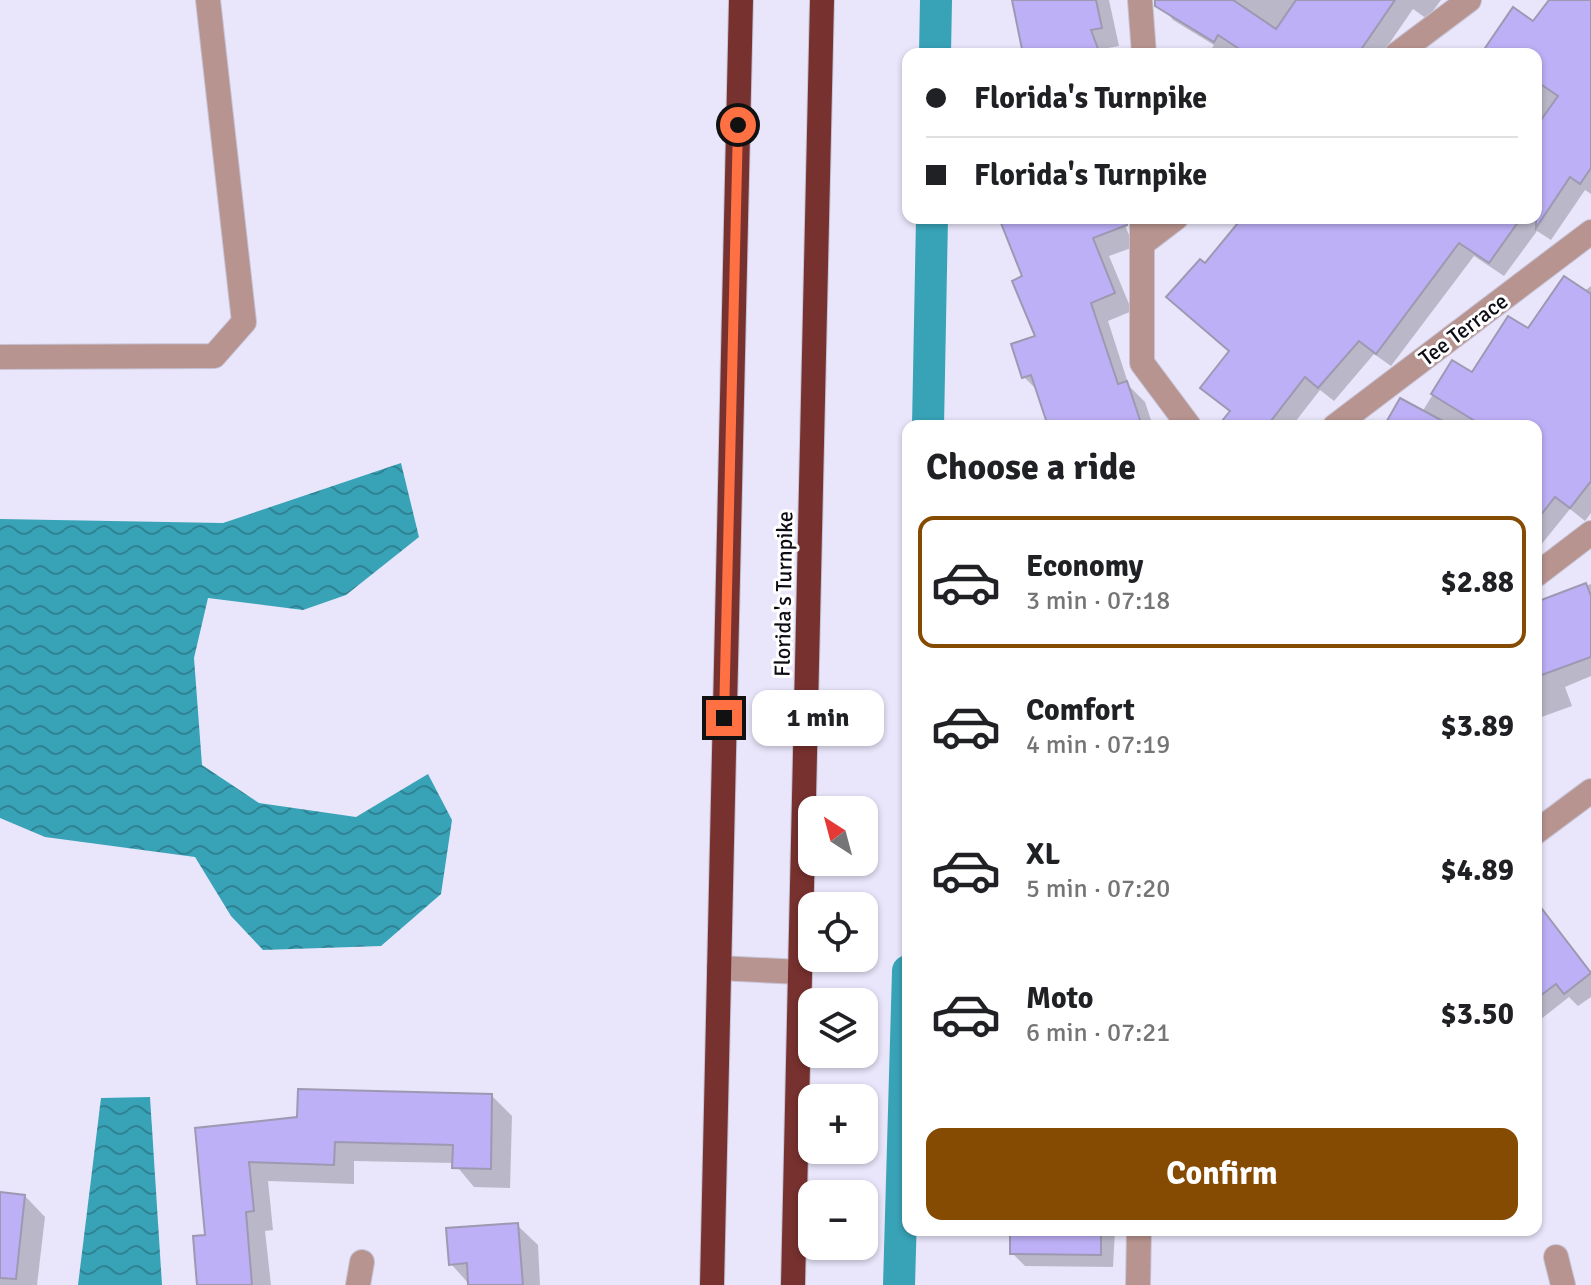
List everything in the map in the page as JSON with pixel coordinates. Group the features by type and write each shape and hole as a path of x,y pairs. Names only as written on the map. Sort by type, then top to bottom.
{"highway":[{"path":"712,1285 741,0"},
{"name":"Florida's Turnpike","path":"802,892 822,0"},
{"name":"Florida's Turnpike","path":"793,1285 800,972"}],"street":[{"path":"0,357 214,356 244,322 208,0"},
{"path":"1140,0 1144,48"},
{"path":"1405,48 1469,0"},
{"path":"1142,224 1142,363 1185,420"},
{"path":"1142,244 1168,224"},
{"name":"Tee Terrace","path":"1343,420 1591,232"},
{"path":"1542,570 1591,533"},
{"path":"1542,828 1591,791"},
{"path":"719,968 798,972"},
{"path":"1138,1285 1139,1236"},
{"path":"1556,1257 1563,1285"}],"water":[{"path":"401,463 419,537 346,595 303,610 208,598 194,658 202,765 259,803 356,817 428,774 452,820 441,894 381,946 263,950 231,916 195,857 45,837 0,818 0,519 223,523"},
{"path":"150,1097 162,1285 78,1285 101,1098"}],"building":[{"path":"1012,0 1096,0 1102,28 1091,30 1098,48 1022,48"},
{"path":"1155,0 1233,0 1276,29 1296,0 1395,0 1362,48 1238,48 1218,35 1214,42 1155,6"},
{"path":"1549,0 1591,0 1591,168 1580,184 1570,177 1542,219 1542,119 1558,96 1542,85 1542,48 1485,48 1513,7 1533,21"},
{"path":"1001,224 1127,224 1093,238 1115,293 1091,303 1118,384 1127,381 1140,420 1046,420 1031,375 1022,378 1011,344 1035,336 1012,281 1022,276"},
{"path":"1237,224 1517,224 1489,263 1459,243 1376,354 1359,341 1318,388 1305,377 1272,420 1223,420 1230,411 1200,388 1229,351 1166,297 1200,259 1205,263"},
{"path":"1564,276 1591,294 1591,481 1570,508 1555,497 1542,513 1542,420 1473,420 1431,394 1452,360 1472,372 1508,316 1528,328"},
{"path":"1400,398 1441,420 1387,420"},
{"path":"1586,583 1591,596 1591,657 1542,675 1542,600"},
{"path":"1542,909 1591,973 1564,994 1556,984 1542,994"},
{"path":"298,1089 492,1094 491,1169 452,1168 453,1145 335,1142 334,1165 249,1162 254,1211 246,1212 252,1285 197,1285 193,1236 205,1235 195,1128 297,1117"},
{"path":"0,1192 25,1195 16,1279 0,1278"},
{"path":"518,1223 523,1285 468,1285 467,1263 449,1265 446,1228"},
{"path":"1010,1236 1101,1236 1101,1255 1010,1254"}],"waterway":[{"path":"935,48 936,0"},
{"path":"928,420 932,224"},
{"path":"899,1285 902,1180"}],"route":[{"path":"724,718 738,125"}]}
